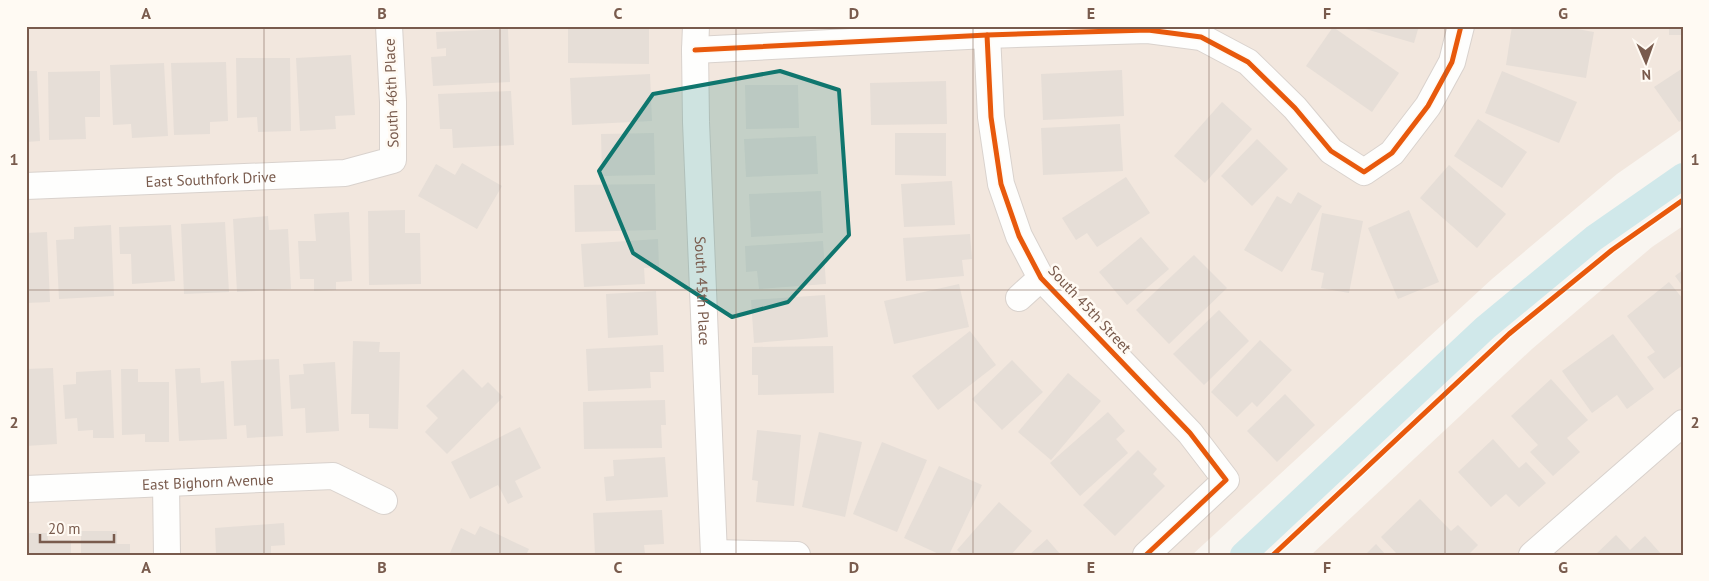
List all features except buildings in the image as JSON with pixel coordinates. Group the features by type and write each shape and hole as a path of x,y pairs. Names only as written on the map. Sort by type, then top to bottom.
{"street":[{"name":"South 46th Place","path":"389,26 393,102 393,160"},
{"path":"696,38 987,35 1148,30 1201,37 1248,62 1295,108 1331,150 1364,172 1392,153 1428,106 1452,62 1461,26"},
{"name":"South 45th Street","path":"987,35 991,117 1001,184 1019,236 1042,278 1190,432 1226,480 1146,555"},
{"name":"South 45th Place","path":"696,38 714,554"},
{"name":"East Southfork Drive","path":"26,186 345,174 393,160"},
{"name":"South 45th Street","path":"1019,298 1042,278"},
{"path":"1532,555 1683,423"},
{"name":"East Bighorn Avenue","path":"26,489 333,476 384,501"},
{"path":"166,484 167,555"},
{"path":"714,554 797,555"}],"highlighted area":[{"path":"780,71 839,90 849,235 788,302 732,317 633,253 599,171 653,94"}],"shaded area":[{"path":"26,26 1683,26 1683,128 1617,174 1492,279 1192,555 26,555"},
{"path":"1683,226 1683,555 1311,555 1532,349 1652,247"}],"waterway":[{"path":"1243,555 1485,328 1594,238 1683,176"}],"cycle path":[{"path":"695,50 987,35 1148,30 1201,37 1248,62 1295,108 1331,151 1364,172 1392,153 1428,106 1452,62 1461,26"},
{"path":"987,35 991,117 1001,184 1019,236 1041,278 1190,433 1226,480 1146,555"},
{"path":"1273,555 1509,334 1612,250 1683,200"}]}
